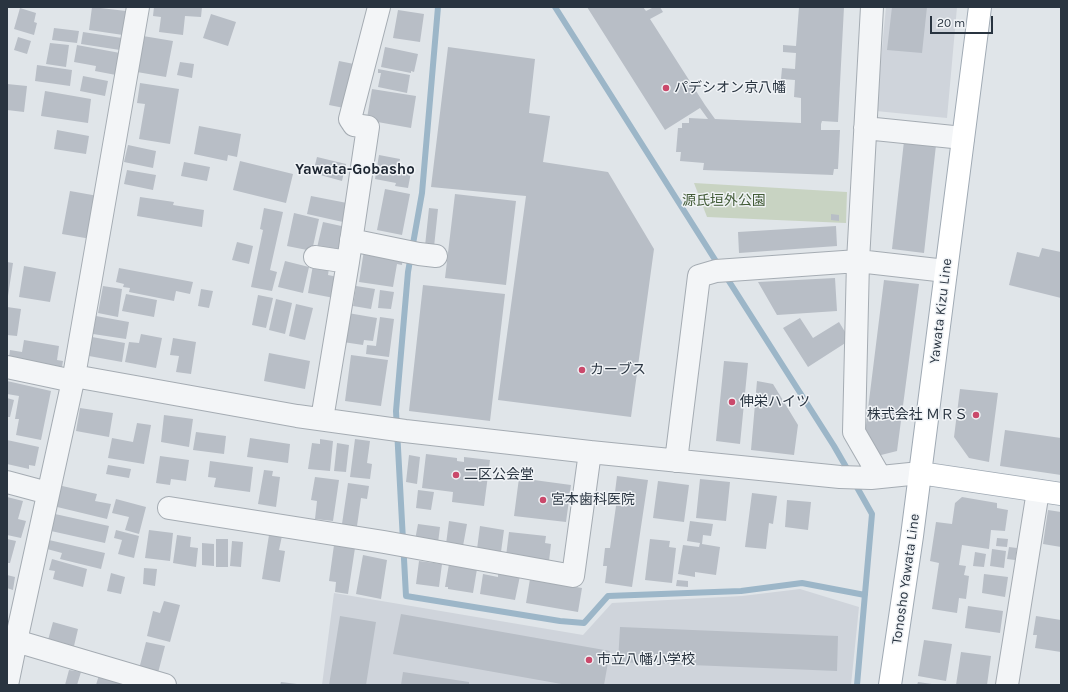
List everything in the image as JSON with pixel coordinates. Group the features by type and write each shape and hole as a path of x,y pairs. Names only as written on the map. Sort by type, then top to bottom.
{"main road":[{"name":"Yawata Kizu Line","path":"920,473 980,7"},
{"path":"920,473 1061,494"},
{"name":"Tonosho Yawata Line","path":"890,685 920,473"}],"street":[{"path":"7,685 74,378 138,7"},
{"path":"322,419 348,262 368,127 354,125 350,119 379,7"},
{"path":"872,7 858,261 854,432 876,478"},
{"path":"865,128 963,138"},
{"path":"351,240 420,254"},
{"path":"315,257 348,262"},
{"path":"676,461 699,276 716,271 744,268 858,261 946,271"},
{"path":"7,367 297,416 398,430 590,452 840,477 876,478 920,473"},
{"path":"169,508 404,546 573,576 590,452"},
{"path":"7,482 48,493"},
{"path":"1007,685 1038,491"},
{"path":"16,641 165,685"}],"shaded area":[{"path":"886,7 957,7 947,118 876,111"},
{"name":"市立八幡小学校","path":"800,589 859,607 851,685 322,685 334,593 583,635 612,603 742,596"}],"green space":[{"name":"源氏垣外公園","path":"694,183 847,192 846,223 707,217"}],"building":[{"path":"92,7 126,11 123,35 89,30"},
{"path":"154,7 202,7 201,17 185,16 183,35 159,32 161,17 153,16"},
{"name":"パデシオン京八幡","path":"587,7 643,7 646,11 654,7 660,7 663,12 650,19 715,119 801,123 801,98 794,97 795,80 781,79 782,68 795,69 796,53 783,52 783,45 796,46 799,7 844,7 838,122 822,121 821,124 821,130 840,130 838,169 834,169 833,175 703,170 704,163 680,161 681,152 676,152 678,128 682,128 682,123 689,123 689,118 708,119 700,108 665,130"},
{"path":"892,7 927,7 922,53 887,50"},
{"path":"20,8 36,13 34,22 37,23 34,35 14,29"},
{"path":"398,10 424,14 420,42 393,38"},
{"path":"211,14 236,22 228,46 203,38"},
{"path":"54,28 79,31 77,43 52,40"},
{"path":"83,32 122,38 120,50 81,44"},
{"path":"143,36 173,41 166,77 137,72"},
{"path":"18,37 31,41 27,54 14,50"},
{"path":"50,43 69,45 66,67 46,64"},
{"path":"77,45 120,53 116,75 95,71 96,66 74,62"},
{"path":"385,47 418,54 414,72 411,71 411,73 381,67"},
{"path":"448,47 535,59 529,113 550,116 543,162 608,172 654,249 631,417 498,400 526,196 431,187"},
{"path":"339,61 354,64 344,108 329,105"},
{"path":"180,62 194,64 192,78 177,75"},
{"path":"37,65 72,70 70,86 35,81"},
{"path":"378,69 410,75 407,93 378,87 381,73 378,73"},
{"path":"83,76 108,81 105,96 80,91"},
{"path":"140,83 179,89 170,144 139,139 145,104 137,103"},
{"path":"7,84 27,86 24,112 7,110"},
{"path":"372,89 416,96 411,128 372,121 367,118"},
{"path":"45,91 91,99 88,123 41,116"},
{"path":"199,126 241,134 237,157 228,155 227,161 194,154"},
{"path":"57,130 89,136 86,154 54,149"},
{"path":"904,141 936,145 924,253 892,249"},
{"path":"128,145 156,151 153,168 124,162"},
{"path":"379,155 400,159 399,165 412,167 408,188 395,186 396,183 375,179"},
{"path":"317,157 346,164 342,181 313,173"},
{"path":"240,161 293,174 286,203 233,190"},
{"path":"184,162 210,167 207,181 181,176"},
{"path":"127,170 156,175 153,190 124,184"},
{"path":"385,189 410,194 402,235 377,230"},
{"path":"70,191 98,196 91,239 62,234"},
{"path":"455,194 516,201 506,285 445,278"},
{"path":"311,196 347,203 343,222 307,214"},
{"path":"140,197 174,202 173,205 204,210 202,227 137,216"},
{"path":"264,208 283,212 270,270 277,272 272,291 251,287 263,230 260,229"},
{"path":"429,208 438,209 434,247 425,246"},
{"path":"294,213 319,219 312,251 287,246"},
{"path":"831,214 839,215 839,221 831,220"},
{"path":"323,222 346,227 339,257 316,252"},
{"path":"836,226 837,246 739,253 738,232"},
{"path":"237,242 253,246 249,264 232,260"},
{"path":"1042,248 1061,252 1061,298 1009,285 1017,252 1039,257"},
{"path":"364,250 403,256 402,265 397,264 393,287 359,282"},
{"path":"285,261 309,267 303,293 278,287"},
{"path":"7,262 13,263 8,296 7,296"},
{"path":"313,265 329,268 328,275 338,277 334,298 308,293"},
{"path":"24,266 56,272 50,302 19,297"},
{"path":"119,268 193,282 190,294 176,291 174,301 129,292 130,288 123,287 124,284 116,282"},
{"path":"835,278 837,311 777,315 758,282"},
{"path":"884,280 919,284 897,451 873,457 864,441"},
{"path":"423,285 505,294 490,421 409,411"},
{"path":"103,286 122,289 118,317 98,313"},
{"path":"356,286 375,289 371,309 353,306"},
{"path":"201,289 213,291 209,308 198,306"},
{"path":"380,290 394,292 391,309 378,308"},
{"path":"126,294 157,300 154,317 122,311"},
{"path":"258,295 273,298 266,328 252,325"},
{"path":"276,299 292,303 285,334 269,330"},
{"path":"296,304 313,308 305,340 289,336"},
{"path":"7,307 21,309 17,336 7,335"},
{"path":"348,313 377,318 373,341 364,340 363,345 343,342"},
{"path":"96,316 129,322 126,339 93,334"},
{"path":"380,317 394,319 389,357 366,354 367,345 376,346"},
{"path":"800,318 813,338 839,322 850,340 808,367 783,328"},
{"path":"141,334 162,338 156,368 125,362 129,342 139,343"},
{"path":"92,337 125,343 122,362 89,356"},
{"path":"173,338 196,342 191,374 176,372 179,356 170,355"},
{"path":"24,340 59,346 57,360 63,361 62,367 9,358 10,350 22,352"},
{"path":"269,353 310,361 305,389 264,381"},
{"path":"351,355 388,360 381,406 345,401"},
{"name":"伸栄ハイツ","path":"724,361 748,363 740,444 716,441"},
{"path":"7,381 51,391 41,440 16,435 19,419 15,419 19,396 7,394"},
{"path":"757,381 773,384 798,425 794,455 751,450"},
{"name":"株式会社 ＭＲＳ","path":"960,389 998,393 989,462 969,458 954,437"},
{"path":"7,398 14,400 10,417 7,417"},
{"path":"80,408 113,413 109,437 76,431"},
{"path":"164,415 193,419 189,447 161,442"},
{"path":"137,423 151,425 144,464 108,458 112,438 133,442"},
{"path":"1005,430 1061,438 1061,475 1000,466"},
{"path":"196,432 226,436 224,454 193,450"},
{"path":"250,438 290,444 288,463 247,457"},
{"path":"320,439 333,441 330,471 308,469 312,443 320,444"},
{"path":"355,439 370,441 367,463 372,464 370,479 350,477"},
{"path":"7,440 39,447 35,466 29,465 29,469 7,464"},
{"path":"337,443 349,445 346,472 334,471"},
{"name":"二区公会堂","path":"426,454 457,458 457,461 464,462 464,457 490,460 484,506 452,502 453,492 422,488"},
{"path":"409,455 420,457 417,484 406,482"},
{"path":"160,456 189,460 186,481 171,479 170,485 156,483"},
{"path":"210,461 253,467 250,492 214,487 216,478 208,477"},
{"path":"108,465 131,469 129,478 106,474"},
{"path":"264,470 273,471 272,476 280,477 276,507 258,504"},
{"path":"617,476 648,480 632,587 605,583 607,566 603,566 605,548 610,548 618,492 615,492"},
{"path":"315,477 339,480 333,521 315,519 317,501 311,500"},
{"name":"宮本歯科医院","path":"519,478 571,485 566,522 514,516"},
{"path":"700,479 730,482 726,521 696,518"},
{"path":"658,481 689,485 684,522 653,518"},
{"path":"348,483 369,486 367,499 361,498 357,526 342,524"},
{"path":"58,485 97,494 95,501 111,504 107,519 53,506"},
{"path":"418,490 434,492 431,510 416,508"},
{"path":"752,493 777,496 773,524 769,523 766,549 745,547"},
{"path":"7,497 23,501 18,519 26,521 21,538 7,535"},
{"path":"962,497 997,503 997,508 1008,510 1005,531 991,530 989,549 962,545 959,565 966,566 964,575 969,576 966,599 959,598 957,613 932,609 939,563 930,561 936,522 952,524 955,503"},
{"path":"116,499 146,507 139,534 125,530 129,517 112,513"},
{"path":"787,500 811,502 808,530 785,527"},
{"path":"1048,510 1061,512 1061,547 1043,544"},
{"path":"55,514 109,526 105,543 51,531"},
{"path":"449,521 467,524 463,546 446,544"},
{"path":"690,521 713,524 711,536 703,535 702,544 720,547 716,575 695,572 695,577 678,574 683,545 699,547 700,543 687,541"},
{"path":"418,524 440,527 438,543 415,540"},
{"path":"480,526 504,530 501,552 477,549"},
{"path":"116,530 139,536 134,558 118,554 122,540 114,538"},
{"path":"149,530 173,533 170,561 145,558"},
{"path":"509,532 546,536 545,543 551,544 549,561 506,556"},
{"path":"177,535 191,537 190,547 198,548 196,567 173,563"},
{"path":"269,535 282,536 279,550 285,551 280,582 262,579"},
{"path":"997,538 1008,539 1007,547 996,546"},
{"path":"7,539 16,541 10,563 7,563"},
{"path":"216,539 228,539 228,567 216,567"},
{"path":"650,539 670,541 669,547 676,548 672,583 645,580"},
{"path":"49,540 105,553 101,569 60,559 62,553 47,549"},
{"path":"232,541 243,542 241,567 230,566"},
{"path":"202,543 214,544 214,566 202,565"},
{"path":"334,545 355,548 348,594 335,592 336,582 329,581"},
{"path":"1009,547 1017,548 1015,560 1007,559"},
{"path":"992,549 1006,551 1004,568 990,566"},
{"path":"975,552 986,554 984,567 973,566"},
{"path":"363,555 387,560 381,599 356,594"},
{"path":"52,559 87,569 83,587 53,579 55,571 49,570"},
{"path":"419,561 442,564 439,587 416,584"},
{"path":"449,564 477,569 473,593 448,589 448,587 445,587"},
{"path":"144,568 157,569 155,586 143,584"},
{"path":"498,572 520,576 515,600 480,594 483,574 498,577"},
{"path":"111,573 125,577 121,594 107,591"},
{"path":"984,574 1008,577 1005,597 982,593"},
{"path":"7,575 15,577 13,590 7,588"},
{"path":"530,579 582,588 578,612 526,603"},
{"path":"677,580 688,581 688,587 676,586"},
{"path":"164,601 180,605 170,642 147,636 153,611 160,613"},
{"path":"968,606 1003,611 1000,633 965,628"},
{"path":"401,614 610,651 604,685 567,685 393,654"},
{"path":"340,616 376,622 366,685 329,685"},
{"path":"1036,616 1061,620 1061,652 1035,648 1037,635 1033,635"},
{"path":"53,622 78,629 74,646 48,640"},
{"path":"620,627 838,636 837,671 618,662"},
{"path":"924,640 952,644 946,681 918,676"},
{"path":"146,642 165,646 158,673 139,669"},
{"path":"961,652 991,656 987,685 956,685"},
{"path":"69,670 81,672 77,685 65,685"},
{"path":"403,672 469,682 469,685 401,685"},
{"path":"99,675 125,681 124,685 96,685"},
{"path":"281,682 297,684 297,685 280,685"},
{"path":"918,682 932,684 932,685 917,685"}],"waterway":[{"path":"438,7 422,193 408,272 396,411 406,596 560,621 584,623 608,596 741,591 802,583 865,595"},
{"path":"555,7 719,266"},
{"path":"725,275 849,472"},
{"path":"854,482 872,514 857,685"}],"place":[{"name":"パデシオン京八幡","path":"666,88"},
{"name":"カーブス","path":"582,370"},
{"name":"伸栄ハイツ","path":"732,402"},
{"name":"株式会社 ＭＲＳ","path":"976,415"},
{"name":"二区公会堂","path":"456,475"},
{"name":"宮本歯科医院","path":"543,500"},
{"name":"市立八幡小学校","path":"589,660"}],"district":[{"name":"Yawata-Gobasho","path":"355,170"}]}
